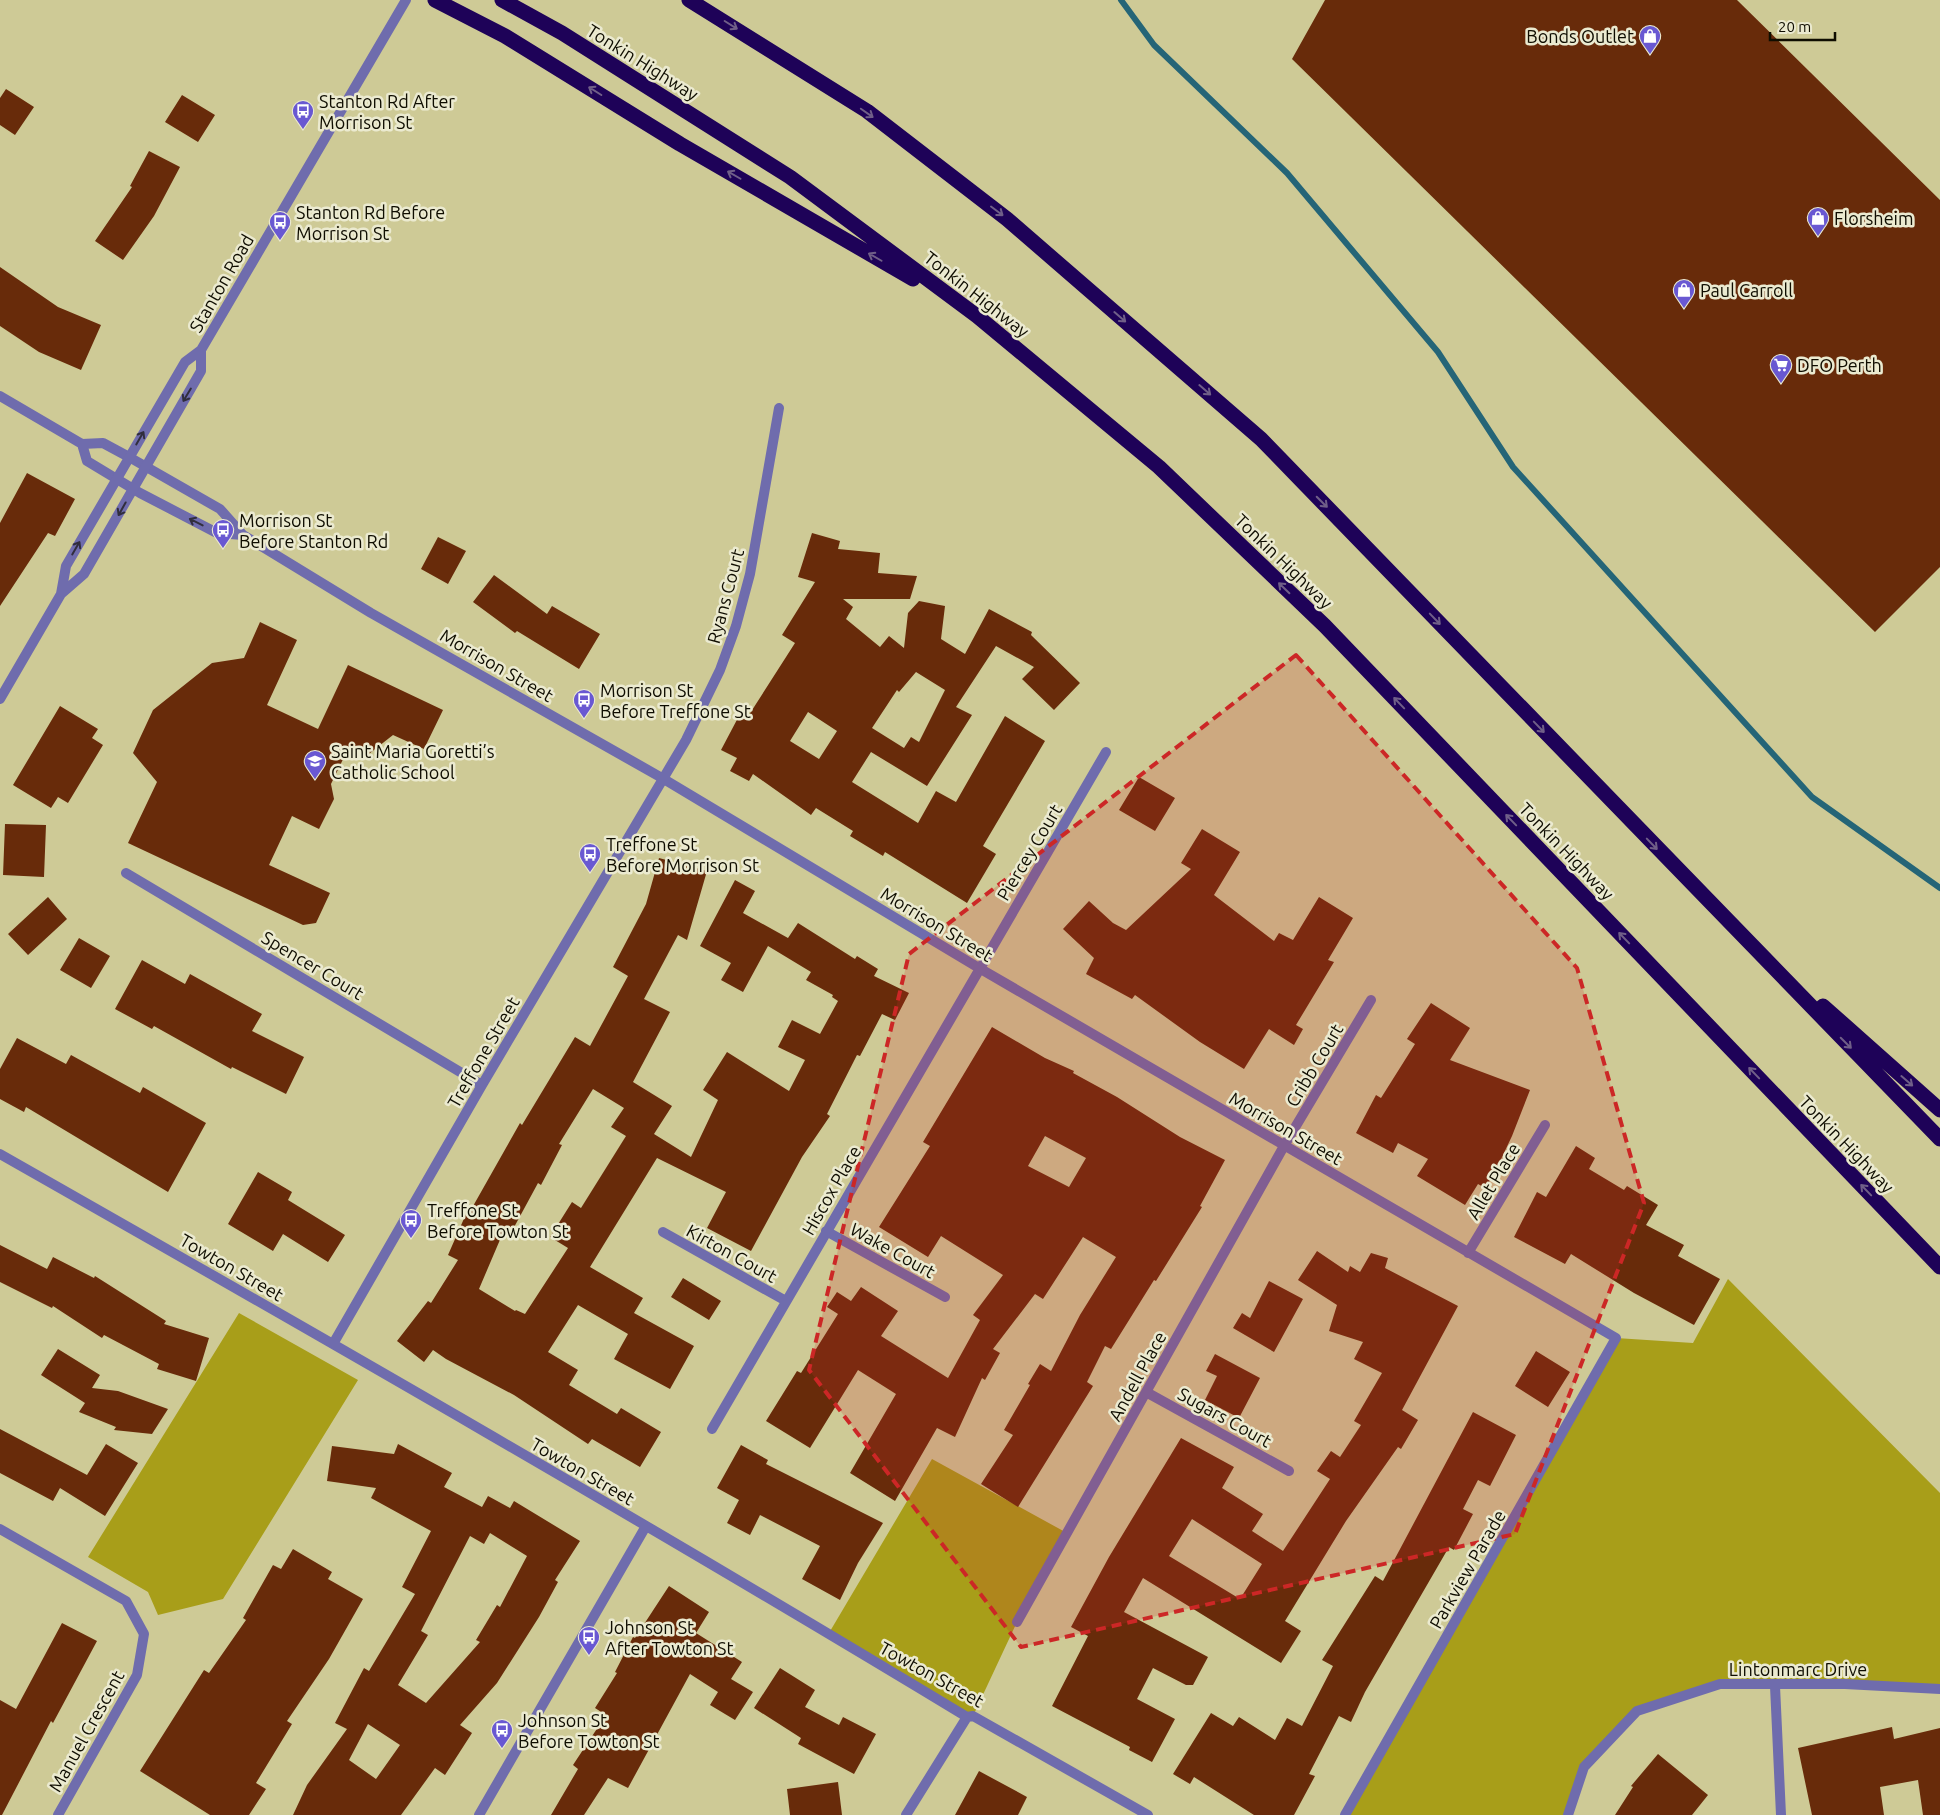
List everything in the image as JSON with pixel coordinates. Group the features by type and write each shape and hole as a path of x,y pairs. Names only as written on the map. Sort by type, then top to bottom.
{"highway":[{"path":"435,0 505,36 680,144 977,316"},
{"name":"Tonkin Highway","path":"502,0 562,33 790,177 977,316 1159,468 1325,626 1940,1267"},
{"path":"689,0 867,112 991,207 1260,439 1726,921 1940,1138"},
{"path":"1726,921 1940,1110"},
{"path":"1900,1225 1940,1280"}],"street":[{"name":"Stanton Road","path":"61,594 66,566 129,457 185,362 201,350 406,0"},
{"name":"Stanton Road","path":"0,699 61,594 84,574 146,467 201,371 201,350"},
{"name":"Morrison Street","path":"0,396 82,444 103,443 220,509 243,535 371,613 662,778 979,968 1616,1338"},
{"name":"Ryans Court","path":"662,778 686,740 720,670 736,626 750,574 779,408"},
{"name":"Morrison Street","path":"82,444 87,461 116,480 217,533 243,535"},
{"name":"Piercey Court","path":"979,968 1106,752"},
{"name":"Treffone Street","path":"333,1344 662,778"},
{"name":"Spencer Court","path":"126,873 482,1085"},
{"name":"Hiscox Place","path":"712,1429 979,968"},
{"name":"Cribb Court","path":"1284,1146 1371,1000"},
{"name":"Allet Place","path":"1468,1253 1545,1125"},
{"name":"Andell Place","path":"1017,1622 1284,1146"},
{"name":"Towton Street","path":"0,1154 333,1344 967,1716 973,1716 1148,1815"},
{"name":"Wake Court","path":"826,1231 945,1297"},
{"name":"Kirton Court","path":"663,1232 786,1301"},
{"name":"Parkview Parade","path":"1345,1815 1616,1338"},
{"name":"Sugars Court","path":"1146,1392 1289,1471"},
{"path":"479,1815 646,1526"},
{"name":"Manuel Crescent","path":"0,1529 126,1601 144,1634 137,1675 58,1815"},
{"name":"Lintonmarc Drive","path":"1568,1815 1584,1767 1637,1711 1720,1684 1775,1686 1845,1684 1940,1689"},
{"path":"1775,1686 1781,1815"},
{"path":"906,1815 967,1716"}],"highlighted area":[{"path":"1296,655 1577,968 1644,1203 1515,1534 1021,1647 809,1370 909,954"}],"shaded area":[{"path":"1728,1279 1940,1493 1940,1689 1720,1684 1637,1711 1584,1767 1568,1815 1345,1815 1616,1338 1693,1343"},
{"path":"239,1313 358,1380 223,1599 158,1615 148,1592 88,1557"},
{"path":"932,1459 1067,1533 1017,1622 973,1716 829,1633"}],"building":[{"name":"DFO Perth","path":"1325,0 1737,0 1940,200 1940,567 1875,632 1292,59"},
{"path":"6,89 34,107 15,135 0,125 0,98"},
{"path":"182,95 215,115 198,142 165,122"},
{"path":"149,151 180,167 154,216 123,260 95,241 132,187 130,186"},
{"path":"0,267 58,307 101,325 81,370 39,352 0,326"},
{"path":"27,473 75,499 55,536 48,533 0,606 0,523"},
{"path":"812,533 840,541 838,549 880,553 878,573 917,576 910,599 843,599 853,607 846,619 880,647 889,636 904,648 908,613 919,601 945,606 941,639 965,654 989,609 1032,632 1031,635 1080,683 1054,710 1022,679 1034,667 996,646 956,707 972,715 927,786 871,752 852,782 918,823 936,791 956,802 1005,716 1045,741 983,846 996,854 967,903 885,852 883,856 850,836 853,831 816,808 811,815 753,774 749,781 730,771 737,758 721,750 740,714 747,718 795,643 782,635 815,582 798,577","holes":["916,672 945,690 919,742 911,737 904,748 872,728 897,690 899,692","808,712 837,731 819,759 790,741"]},
{"path":"438,537 466,551 448,584 421,569"},
{"path":"494,575 547,614 552,606 600,634 579,669 517,631 515,633 473,602"},
{"path":"260,622 297,640 267,705 318,729 348,665 443,710 424,749 393,735 365,757 348,749 331,784 334,799 319,829 292,816 269,865 330,893 316,923 303,925 128,843 157,782 133,753 153,710 212,663 244,658"},
{"path":"60,706 98,729 92,738 103,745 68,803 58,797 51,808 13,785"},
{"path":"1139,777 1175,798 1155,831 1119,810"},
{"path":"5,824 46,825 44,877 3,875"},
{"path":"1202,829 1240,852 1214,895 1274,941 1279,933 1293,940 1319,897 1353,918 1328,960 1334,962 1296,1025 1303,1029 1294,1045 1269,1029 1244,1069 1200,1042 1135,995 1132,999 1086,974 1094,958 1063,929 1089,901 1113,923 1126,930 1191,869 1181,863"},
{"path":"659,858 707,871 687,940 678,935 644,999 670,1012 633,1082 672,1106 654,1134 691,1157 718,1100 703,1090 727,1052 789,1091 805,1060 778,1047 792,1020 820,1034 838,1001 832,997 833,995 806,980 811,972 768,946 743,992 721,980 731,963 700,946 735,880 755,891 743,913 788,938 798,923 855,959 857,956 878,969 874,976 909,993 895,1020 882,1014 860,1056 857,1055 827,1114 830,1116 802,1157 751,1251 707,1228 726,1192 657,1158 590,1267 643,1298 634,1313 694,1346 670,1389 614,1359 628,1334 578,1305 548,1352 578,1370 569,1385 617,1414 621,1408 661,1432 640,1467 592,1439 588,1444 514,1395 446,1359 433,1350 424,1362 397,1341 428,1301 431,1303 458,1260 448,1255 466,1214 468,1215 520,1123 522,1125 575,1037 590,1046 628,976 613,967 646,904","holes":["593,1089 624,1108 611,1127 626,1136 581,1208 572,1202 550,1237 568,1248 525,1314 515,1311 479,1289 505,1228 512,1231 538,1183 541,1185 562,1145 559,1144"]},
{"path":"48,897 67,919 28,955 8,934"},
{"path":"79,938 110,956 91,988 60,970"},
{"path":"142,960 185,984 190,974 262,1014 252,1031 304,1057 286,1094 232,1067 231,1069 154,1026 152,1029 115,1009"},
{"path":"1431,1003 1470,1028 1450,1060 1530,1090 1512,1136 1494,1174 1485,1188 1478,1184 1465,1205 1417,1176 1428,1159 1398,1143 1393,1153 1356,1133 1376,1095 1381,1098 1415,1044 1407,1039"},
{"path":"992,1027 1045,1058 1074,1071 1073,1073 1117,1097 1180,1137 1225,1160 1200,1206 1202,1207 1156,1281 1154,1280 1111,1349 1105,1346 1087,1382 1093,1386 1018,1507 981,1484 1013,1435 1004,1430 1030,1385 1028,1384 1040,1364 1051,1371 1080,1315 1116,1257 1083,1237 1043,1299 1035,1294 993,1349 1000,1353 985,1380 982,1378 955,1437 937,1428 895,1501 850,1473 896,1394 858,1370 810,1448 766,1421 797,1371 801,1373 838,1314 827,1307 837,1292 851,1301 861,1287 898,1311 881,1336 948,1378 980,1320 973,1315 1003,1275 941,1236 928,1257 879,1227 930,1146 923,1142","holes":["1045,1136 1086,1158 1069,1187 1028,1166"]},
{"path":"17,1038 66,1064 71,1055 140,1093 143,1087 206,1123 168,1192 26,1107 24,1112 0,1099 0,1069"},
{"path":"1576,1146 1595,1158 1589,1169 1624,1190 1627,1186 1658,1205 1646,1225 1684,1245 1678,1256 1720,1279 1694,1325 1634,1293 1571,1254 1565,1264 1514,1237 1537,1192 1546,1197"},
{"path":"258,1172 292,1192 288,1200 345,1235 328,1262 283,1234 273,1251 228,1224"},
{"path":"0,1245 47,1269 53,1257 94,1278 95,1276 166,1321 164,1324 209,1338 196,1381 157,1369 159,1364 104,1335 102,1338 53,1306 52,1308 0,1282"},
{"path":"1317,1251 1348,1272 1350,1266 1360,1272 1371,1253 1388,1258 1385,1268 1458,1306 1402,1410 1418,1420 1401,1449 1398,1447 1346,1521 1285,1621 1301,1631 1281,1663 1143,1578 1124,1612 1208,1657 1193,1685 1186,1685 1153,1668 1137,1699 1175,1719 1152,1762 1129,1750 1130,1747 1052,1706 1088,1636 1071,1627 1109,1557 1181,1438 1234,1467 1222,1488 1263,1514 1252,1531 1283,1551 1330,1479 1317,1471 1331,1451 1340,1457 1361,1425 1354,1421 1382,1373 1354,1359 1363,1342 1329,1331 1337,1305 1298,1280","holes":["1192,1519 1262,1564 1240,1599 1169,1556"]},
{"path":"683,1278 721,1301 709,1320 671,1297"},
{"path":"1269,1281 1303,1299 1274,1352 1233,1328 1242,1313 1250,1318"},
{"path":"58,1349 100,1375 92,1388 118,1391 168,1409 152,1434 114,1430 116,1427 79,1412 85,1403 41,1375"},
{"path":"1536,1351 1570,1372 1548,1407 1515,1386"},
{"path":"1215,1354 1260,1378 1239,1418 1205,1400 1217,1376 1206,1371"},
{"path":"1473,1412 1516,1435 1490,1486 1478,1480 1463,1509 1473,1514 1454,1550 1449,1547 1365,1692 1351,1722 1339,1716 1309,1774 1315,1776 1294,1815 1254,1815 1194,1777 1190,1784 1173,1774 1211,1713 1233,1726 1239,1717 1275,1740 1287,1718 1302,1726 1333,1666 1322,1660 1375,1576 1383,1581"},
{"path":"0,1429 87,1475 106,1444 138,1463 105,1516 60,1488 53,1501 0,1473"},
{"path":"398,1444 452,1473 444,1487 482,1507 488,1496 510,1508 514,1501 580,1541 555,1580 558,1582 539,1617 497,1683 460,1725 472,1733 445,1775 435,1768 401,1815 293,1815 307,1785 347,1729 335,1723 364,1668 369,1671 415,1594 402,1587 431,1531 371,1498 376,1488 327,1481 332,1446 394,1454","holes":["490,1533 527,1556 500,1607 497,1605 476,1640 480,1642 426,1703 398,1685 428,1635 421,1631 470,1536 484,1544","368,1724 400,1745 376,1779 349,1760"]},
{"path":"741,1445 768,1460 766,1464 883,1523 858,1563 840,1600 802,1579 820,1546 760,1515 750,1535 727,1523 739,1500 717,1488"},
{"path":"293,1549 332,1572 328,1579 363,1599 329,1659 287,1721 292,1724 256,1783 266,1789 249,1815 210,1815 140,1771 204,1670 209,1673 246,1620 243,1618 273,1565 281,1569"},
{"path":"669,1586 709,1612 696,1633 742,1662 731,1679 753,1692 735,1720 710,1705 718,1692 690,1674 628,1788 608,1778 584,1815 551,1815 578,1769 573,1765 606,1715 595,1708 617,1673 615,1672 633,1637 635,1638"},
{"path":"62,1623 97,1641 53,1723 51,1721 2,1815 0,1815 0,1700 16,1709"},
{"path":"780,1668 815,1690 805,1707 839,1725 843,1717 876,1734 854,1774 798,1744 801,1738 754,1708"},
{"path":"1892,1727 1894,1739 1940,1728 1940,1815 1923,1815 1918,1780 1880,1787 1884,1815 1812,1815 1798,1748"},
{"path":"1658,1754 1708,1795 1692,1815 1615,1815 1633,1787 1631,1786"},
{"path":"979,1771 1027,1797 1018,1815 955,1815"},
{"path":"838,1782 842,1815 790,1815 787,1789"}],"waterway":[{"path":"1121,0 1154,45 1287,173 1438,352 1513,467 1812,797 1940,888"}],"place":[{"name":"Bonds Outlet","path":"1650,55"},
{"name":"Stanton Rd After Morrison St","path":"303,130"},
{"name":"Florsheim","path":"1818,237"},
{"name":"Stanton Rd Before Morrison St","path":"280,241"},
{"name":"Paul Carroll","path":"1684,309"},
{"name":"DFO Perth","path":"1781,384"},
{"name":"Morrison St Before Stanton Rd","path":"223,549"},
{"name":"Morrison St Before Treffone St","path":"584,719"},
{"name":"Saint Maria Goretti’s Catholic School","path":"315,780"},
{"name":"Treffone St Before Morrison St","path":"590,873"},
{"name":"Treffone St Before Towton St","path":"411,1239"},
{"name":"Johnson St After Towton St","path":"589,1656"},
{"name":"Johnson St Before Towton St","path":"502,1749"}]}
